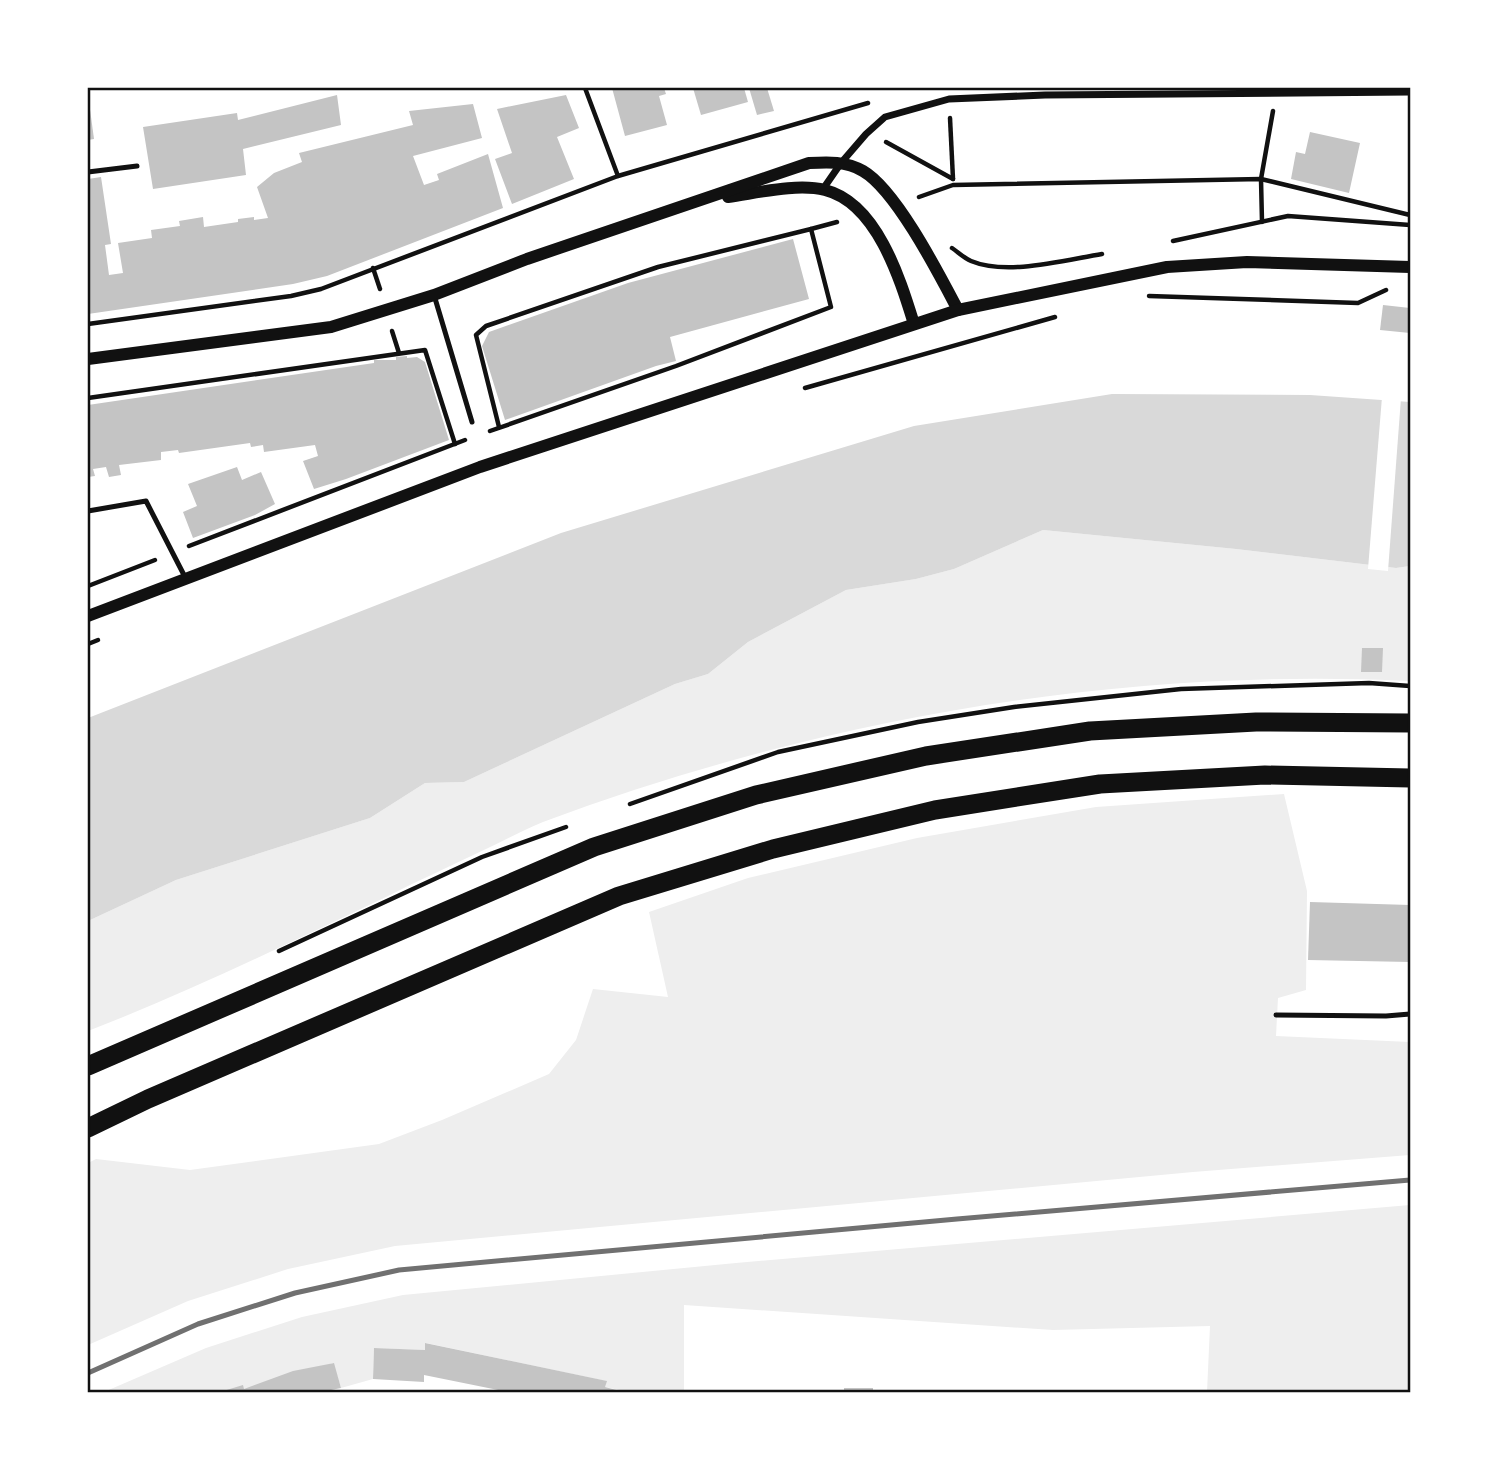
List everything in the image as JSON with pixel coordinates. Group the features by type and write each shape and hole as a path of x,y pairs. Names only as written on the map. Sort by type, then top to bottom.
{"highway":[{"path":"88,1066 594,847 756,795 926,756 1090,731 1256,722 1410,723"},
{"path":"88,1128 620,896 773,849 935,810 1100,785 1265,775 1410,778"}],"street":[{"path":"823,189 841,163 885,117 949,99 1045,95 1410,92"},
{"path":"88,359 331,327 434,295 527,259 809,163 841,163 862,170 885,188 932,262 958,310"},
{"path":"703,200 787,189 823,189 845,197 863,215 883,244 896,270 914,324"},
{"path":"88,616 480,467 958,310 1167,267 1247,262 1410,267"}],"lane":[{"path":"88,172 137,166"},
{"path":"434,295 472,422"},
{"path":"88,511 146,501 185,579"},
{"path":"1276,1015 1410,1014"}],"path":[{"path":"585,88 618,176"},
{"path":"1262,222 1261,179 1276,93"},
{"path":"949,99 953,182"},
{"path":"88,324 291,296 321,289 618,176 875,100"},
{"path":"850,108 880,138 953,182"},
{"path":"920,208 913,198 953,182 1261,179 1410,215"},
{"path":"499,427 476,335 486,326 658,267 863,215"},
{"path":"1163,243 1288,216 1410,225"},
{"path":"488,431 676,366 831,307 811,229"},
{"path":"948,245 970,260 995,267 1115,252"},
{"path":"1148,296 1357,303 1391,289"},
{"path":"796,390 1058,316"},
{"path":"88,398 425,350 455,444"},
{"path":"88,586 477,435"},
{"path":"88,644 100,639"}],"shaded area":[{"path":"1112,394 1310,395 1410,402 1410,566 1396,568 1043,530 954,569 916,579 846,590 748,642 708,674 675,684 464,782 425,783 370,818 176,880 88,921 88,718 561,533 914,426"},
{"path":"1043,530 1396,568 1410,566 1410,681 1300,679 1189,683 1079,692 861,728 754,755 647,786 543,822 238,967 88,1031 88,921 176,880 370,818 425,783 464,782 675,684 708,674 748,642 846,590 916,579 954,569"},
{"path":"1284,794 1307,891 1306,990 1278,998 1276,1036 1410,1042 1410,1155 1193,1172 395,1246 288,1269 188,1301 88,1345 88,1163 96,1159 190,1170 379,1144 549,1074 576,1040 593,989 668,997 649,912 748,878 917,838 1096,807"},
{"path":"1410,1205 1410,1392 1207,1392 1210,1326 1053,1330 684,1305 684,1392 629,1392 605,1387 606,1381 426,1343 425,1350 374,1348 373,1379 341,1388 333,1363 237,1392 104,1392 206,1348 302,1317 403,1295 736,1263"}],"pier":[{"path":"1382,397 1401,398 1388,571 1368,569"}],"building":[{"path":"612,88 664,88 666,94 659,96 667,125 625,136"},
{"path":"693,88 744,88 748,102 701,115"},
{"path":"749,88 767,88 774,111 757,115"},
{"path":"337,95 341,125 243,149 246,175 153,189 143,127 237,113 238,120"},
{"path":"566,95 579,128 557,137 574,179 512,204 495,159 512,153 497,109"},
{"path":"88,103 94,139 88,140"},
{"path":"473,104 482,138 413,156 424,185 439,180 437,174 488,154 503,208 327,276 293,284 88,314 88,179 101,177 111,244 105,245 109,275 123,273 118,243 152,238 151,230 180,226 179,221 203,217 204,227 238,222 238,219 268,218 257,187 274,173 302,162 299,153 413,125 409,111"},
{"path":"1310,132 1360,143 1349,193 1291,179 1296,152 1305,154"},
{"path":"793,239 809,299 670,337 676,361 505,420 482,346 489,332 628,283"},
{"path":"1383,305 1410,308 1410,333 1380,330"},
{"path":"396,357 417,357 425,362 449,440 314,489 303,461 318,456 315,445 264,452 263,445 251,447 250,443 179,453 178,450 161,452 161,460 119,465 121,475 109,477 106,467 93,469 95,476 88,477 88,405 374,363 374,360 396,360"},
{"path":"237,467 242,480 261,472 275,504 255,515 193,538 183,512 197,506 188,484"},
{"path":"1362,648 1383,648 1382,672 1361,672"},
{"path":"1310,902 1410,905 1410,962 1308,960"},
{"path":"425,1343 607,1381 605,1387 624,1392 508,1392 424,1375 424,1382 373,1379 374,1348 425,1350"},
{"path":"334,1363 341,1388 321,1392 220,1392 243,1385 244,1389 293,1371"},
{"path":"844,1388 873,1388 873,1392 844,1392"}],"railway":[{"path":"88,1373 198,1324 295,1293 399,1270 1410,1180"}]}
